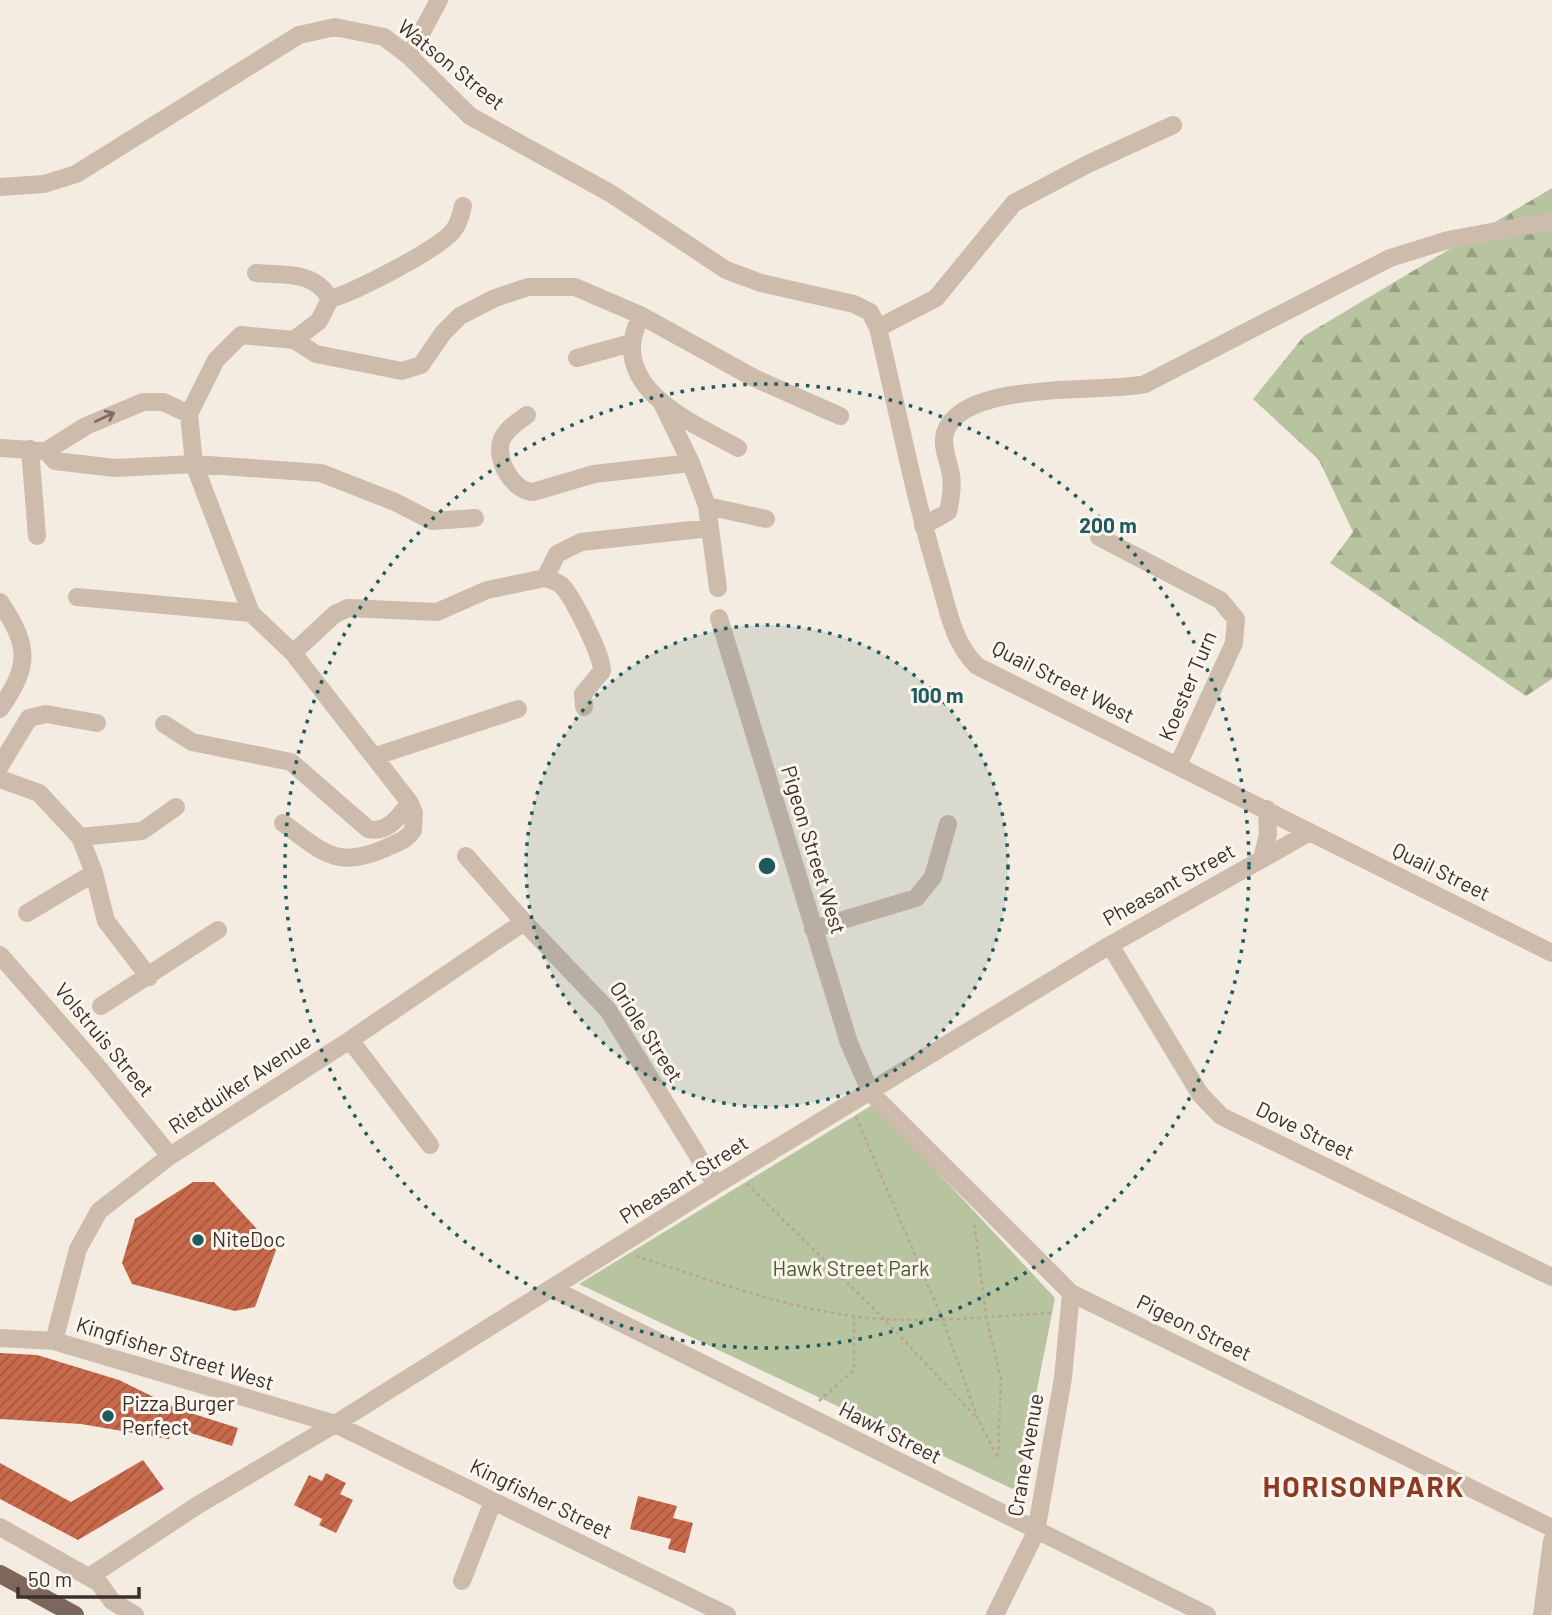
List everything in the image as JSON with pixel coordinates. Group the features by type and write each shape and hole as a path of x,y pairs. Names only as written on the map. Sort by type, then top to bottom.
{"main road":[{"path":"0,1574 75,1615"}],"street":[{"path":"409,56 439,0"},
{"name":"Watson Street","path":"0,187 44,184 76,174 284,44 316,29 335,27 384,37 409,56 470,116 610,193 726,270 761,283 854,304 874,320"},
{"path":"874,320 936,298 1014,203 1088,164 1174,125"},
{"path":"294,340 319,321 330,299 354,291 444,239 456,226 463,206"},
{"path":"923,526 948,512 952,494 943,441 946,429 953,420 987,401 1056,390 1126,388 1145,384 1391,258 1448,240 1525,229 1552,221"},
{"path":"256,273 316,281 330,299"},
{"path":"283,823 325,854 351,860 390,846 411,834 414,818 410,803 376,756 293,653 251,613 194,464 189,414 216,360 232,341 249,334 294,340 316,354 402,371 421,365 443,333 460,316 495,298 528,287 575,287 640,315 754,378 840,416"},
{"path":"640,315 631,343 634,363 663,405 691,463 707,506 718,588"},
{"name":"Quail Street West","path":"874,320 923,526 953,626 961,646 977,666 1310,832"},
{"path":"576,358 631,343"},
{"path":"0,448 38,450 143,402 163,402 189,414"},
{"path":"663,405 738,447"},
{"path":"527,415 505,434 500,448 509,477 524,491 533,492 594,474 691,463"},
{"path":"38,450 55,461 80,465 148,468 194,464 321,473 395,502 432,521 475,517"},
{"path":"37,536 38,450"},
{"path":"707,506 766,519"},
{"path":"545,578 557,554 581,542 710,528"},
{"name":"Koester Turn","path":"1098,537 1220,600 1236,619 1234,643 1178,765"},
{"path":"293,653 335,614 348,608 437,612 497,587 545,578 555,581 566,591 600,656 602,671 583,694 584,707"},
{"path":"77,597 251,613"},
{"path":"0,601 20,636 24,656 16,685 0,709"},
{"name":"Pigeon Street West","path":"719,618 849,1043 871,1093"},
{"path":"376,756 518,709"},
{"path":"0,766 29,718 46,714 97,723"},
{"path":"164,724 192,742 290,762 368,829 379,830 389,826 410,803"},
{"path":"0,779 39,793 80,837 94,873 106,921 149,977"},
{"path":"80,837 142,831 176,807"},
{"path":"1262,859 1268,834 1267,809"},
{"path":"813,929 916,898 933,877 948,824"},
{"name":"Pheasant Street","path":"89,1577 198,1505 553,1290 716,1185 1110,945 1310,832"},
{"name":"Quail Street","path":"1310,832 1552,953"},
{"name":"Oriole Street","path":"466,856 524,922 608,1010 716,1185"},
{"path":"27,913 94,873"},
{"name":"Rietduiker Avenue","path":"54,1341 78,1249 91,1221 170,1156 350,1040 524,922"},
{"path":"101,1006 218,930"},
{"name":"Dove Street","path":"1110,945 1200,1094 1222,1116 1552,1277"},
{"name":"Volstruis Street","path":"0,956 96,1065 170,1156"},
{"path":"350,1040 430,1145"},
{"name":"Pigeon Street","path":"871,1093 1071,1293 1552,1528"},
{"name":"Hawk Street","path":"553,1290 1207,1615"},
{"name":"Crane Avenue","path":"995,1615 1036,1532 1063,1378 1071,1293"},
{"name":"Kingfisher Street West","path":"0,1338 54,1341 335,1424"},
{"name":"Kingfisher Street","path":"335,1424 727,1615"},
{"path":"462,1581 493,1501"},
{"path":"0,1527 99,1583 112,1601 135,1615"},
{"path":"1542,1615 1552,1541"}],"path":[{"path":"851,1105 942,1318 978,1419 998,1458 1001,1379 986,1316 973,1219"},
{"path":"736,1173 881,1317 978,1419"},
{"path":"615,1250 751,1293 854,1316 942,1318 1069,1312"},
{"path":"803,1415 854,1370 854,1316"}],"green space":[{"path":"1552,188 1552,679 1526,696 1330,563 1353,532 1319,460 1253,399 1304,336"},
{"name":"Hawk Street Park","path":"874,1104 1055,1298 1017,1491 579,1284"}],"building":[{"name":"NiteDoc","path":"193,1182 214,1182 276,1250 255,1307 235,1311 132,1284 122,1263 135,1219"},
{"path":"0,1353 37,1355 119,1380 178,1409 238,1428 232,1446 172,1427 169,1439 81,1424 0,1419"},
{"path":"143,1460 164,1489 78,1540 0,1499 0,1463 71,1502"},
{"path":"326,1473 346,1483 340,1494 353,1500 336,1533 319,1525 322,1519 294,1505 309,1475 322,1481"},
{"path":"638,1496 677,1506 673,1518 693,1523 685,1553 668,1549 671,1539 630,1529"}],"place":[{"name":"NiteDoc","path":"198,1240"},
{"name":"Pizza Burger Perfect","path":"108,1416"}],"district":[{"name":"HORISONPARK","path":"1364,1487"}]}
